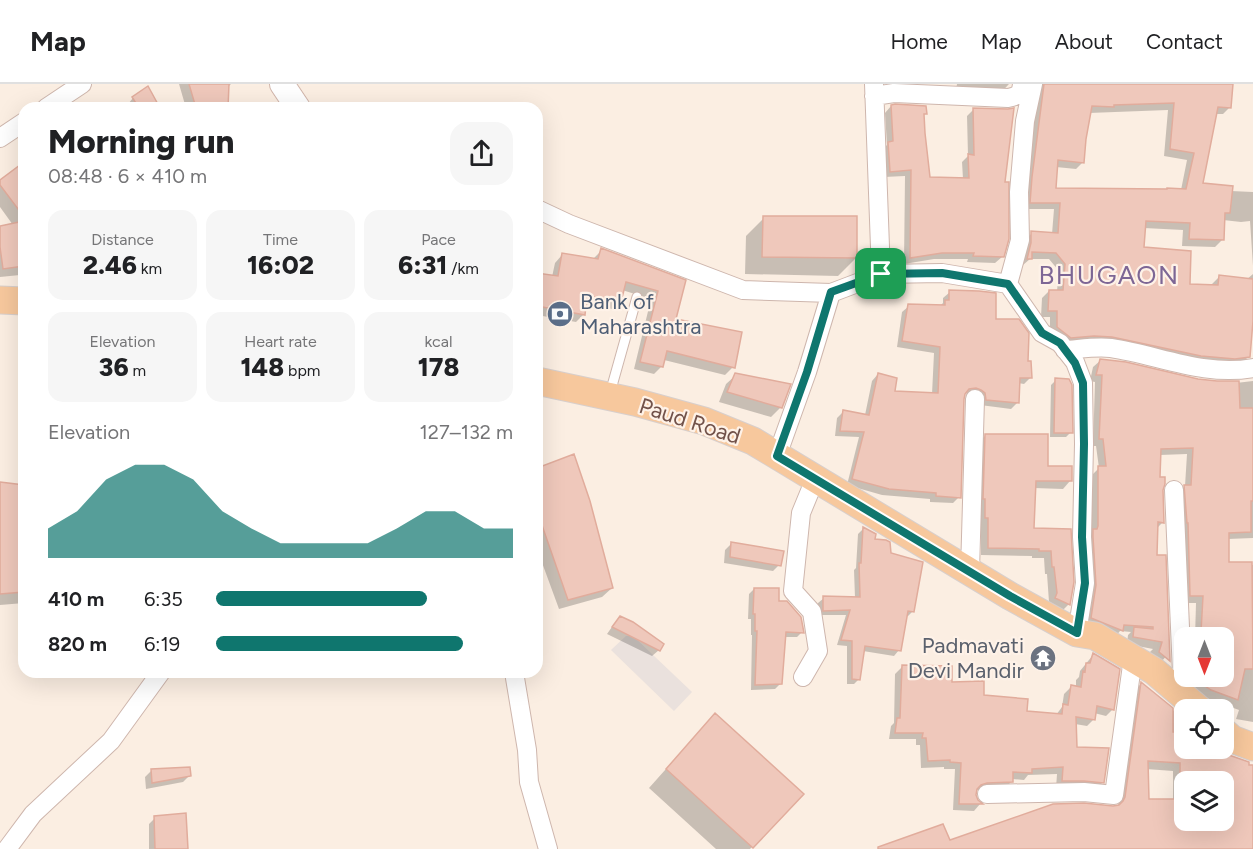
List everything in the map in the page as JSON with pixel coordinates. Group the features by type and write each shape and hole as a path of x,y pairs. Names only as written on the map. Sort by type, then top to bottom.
{"main road":[{"path":"0,300 18,301"},
{"name":"Paud Road","path":"543,382 635,402 704,421 753,441 970,572 1077,633 1095,636 1133,658 1154,671 1187,699"},
{"path":"1234,741 1253,747"}],"street":[{"path":"54,102 82,84"},
{"path":"282,84 294,102"},
{"path":"881,274 874,90 894,93 905,89 1008,98 1021,92 1022,84"},
{"path":"1008,284 1020,240 1019,192 1025,121 1033,84"},
{"path":"0,138 18,126"},
{"path":"543,212 569,224 743,290 831,292 881,274 942,273 1008,284 1042,333 1060,343 1075,363 1083,383 1082,537 1085,583 1077,633"},
{"path":"777,456 807,372 831,292"},
{"path":"1065,350 1109,347 1203,368 1239,371 1253,369"},
{"path":"970,572 975,399"},
{"path":"803,677 819,651 812,612 793,591 801,513 815,478"},
{"path":"1174,490 1192,699"},
{"path":"987,794 1084,792 1114,795 1133,658"},
{"path":"8,849 33,814 111,741 157,678"},
{"path":"515,678 528,750 529,782 548,849"}],"lane":[{"path":"609,397 637,297"}],"shaded area":[{"path":"626,636 633,636 692,692 674,711 611,650"}],"building":[{"path":"189,84 229,84 228,102 194,102"},
{"path":"1044,84 1233,84 1231,108 1218,107 1203,183 1233,186 1230,213 1225,213 1224,240 1189,239 1190,223 1146,221 1144,247 1191,251 1190,284 1218,285 1219,275 1253,279 1250,357 1235,359 1201,356 1112,337 1071,338 1057,327 1057,311 1048,311 1049,290 1063,290 1065,264 1056,253 1032,252 1032,259 1027,259 1031,231 1058,233 1060,203 1030,203","holes":["1174,103 1170,149 1194,153 1186,189 1056,188 1058,160 1084,163 1092,106 1114,107 1114,105"]},
{"path":"148,86 157,102 135,102 132,97"},
{"path":"891,105 926,106 925,133 930,177 969,178 968,154 974,155 973,108 1014,108 1005,182 1009,182 1009,239 1004,257 973,256 974,253 942,253 910,258 911,170 890,172 888,142 893,141"},
{"path":"18,166 18,209 0,185 0,180"},
{"path":"763,216 857,216 857,258 762,257"},
{"path":"18,222 18,267 3,269 0,226"},
{"path":"601,248 686,280 676,319 742,332 735,368 667,351 663,367 640,362 658,291 626,282 621,302 587,296 585,315 543,307 543,274 558,276 562,253 598,259"},
{"path":"949,290 996,293 996,319 1019,319 1029,333 1028,361 1031,361 1032,378 1020,378 1019,403 986,400 985,393 976,388 969,389 965,394 961,498 936,496 936,493 889,489 852,479 864,432 840,431 843,410 869,415 878,373 897,378 895,391 938,393 940,347 902,341 908,304 945,305 945,300 949,300"},
{"path":"1100,359 1126,362 1198,379 1239,381 1240,408 1253,408 1251,532 1229,533 1229,562 1252,562 1253,669 1245,669 1238,700 1206,687 1234,687 1234,627 1201,627 1203,596 1190,596 1188,523 1184,485 1191,485 1193,448 1161,449 1160,477 1165,477 1164,523 1158,522 1157,555 1166,555 1170,661 1159,652 1162,642 1133,637 1134,627 1153,629 1153,627 1124,625 1123,631 1091,618 1096,585 1093,529 1097,529 1098,526 1098,466 1106,466 1103,439 1099,439 1102,375 1096,375"},
{"path":"735,373 791,384 782,408 727,392"},
{"path":"1055,378 1069,379 1072,385 1073,433 1054,433"},
{"path":"985,434 1048,434 1048,466 1072,466 1072,481 1036,481 1034,528 1071,529 1074,582 1070,605 1055,598 1057,593 1051,551 988,548 988,518 985,518 985,499 983,499"},
{"path":"574,454 590,501 613,588 568,600 543,528 543,466"},
{"path":"0,482 18,484 18,592 0,594"},
{"path":"863,527 876,534 875,539 890,542 891,553 923,562 914,612 908,611 901,651 865,646 860,680 852,679 852,641 841,640 850,610 823,611 823,596 860,597 859,563 861,563"},
{"path":"731,542 784,551 781,566 730,557"},
{"path":"754,588 779,588 779,601 787,601 801,617 804,633 786,632 782,684 755,685 757,631 755,631 755,614 753,614"},
{"path":"620,616 633,622 664,644 660,651 612,627"},
{"path":"1093,653 1120,669 1114,710 1097,706 1095,720 1076,717 1077,747 1109,748 1104,783 1062,781 1063,767 1032,769 1032,773 1013,772 1013,782 981,785 976,795 983,804 959,804 961,763 950,762 950,760 928,761 926,738 922,738 923,733 895,733 897,718 900,718 902,665 952,666 952,682 984,681 984,695 1028,699 1027,711 1062,714 1063,704 1068,705 1071,685 1081,687 1083,671 1085,672 1086,663 1090,663"},
{"path":"1141,682 1173,708 1174,759 1234,759 1234,757 1253,765 1253,849 878,849 878,847 943,824 950,840 1053,804 1084,803 1113,806 1123,801"},
{"path":"715,713 804,794 753,848 666,769"},
{"path":"190,767 191,776 152,783 151,769"},
{"path":"186,813 188,849 155,849 154,816"}],"place":[{"name":"Bank of Maharashtra","path":"560,314"},
{"name":"Padmavati Devi Mandir","path":"1043,658"}],"district":[{"name":"BHUGAON","path":"1109,275"}],"route":[{"path":"942,273 1008,284 1042,333 1060,343 1075,363 1083,383 1084,444 1082,537 1085,583 1077,633 1010,596 777,456 807,372 831,292 881,274 942,273"}]}
